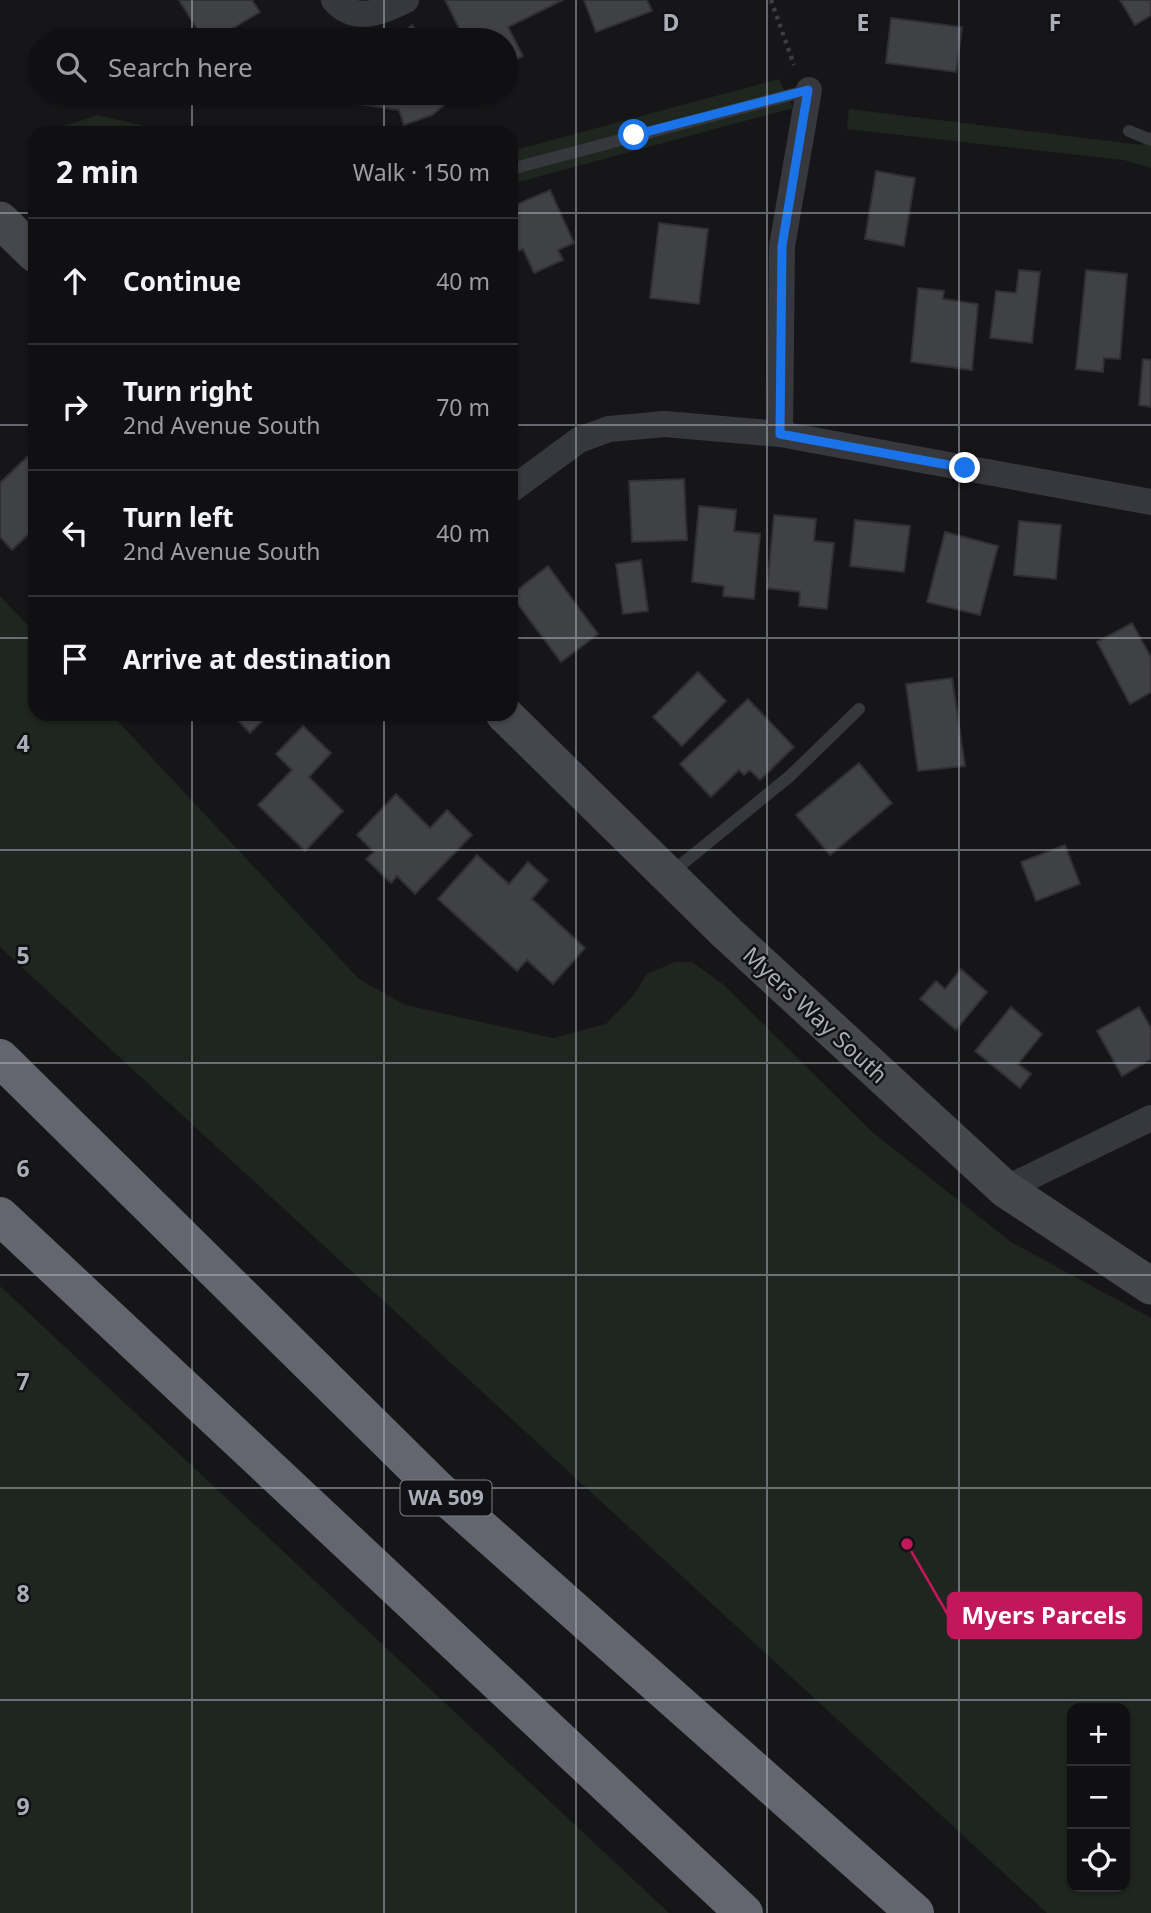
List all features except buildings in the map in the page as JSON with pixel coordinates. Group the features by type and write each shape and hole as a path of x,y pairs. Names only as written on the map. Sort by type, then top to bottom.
{"highway":[{"name":"WA 509","path":"0,1058 437,1489 915,1913"},
{"path":"0,1216 744,1913"}],"main road":[{"path":"0,220 28,247"},
{"name":"Myers Way South","path":"512,721 668,876 1005,1189 1151,1286"}],"street":[{"path":"334,0 346,11 363,15 385,11 406,0"},
{"path":"780,434 782,246 808,90"},
{"path":"518,485 579,440 609,429 665,424 780,434 1151,502"},
{"path":"1005,1189 1151,1118"}],"lane":[{"path":"518,167 808,90"},
{"path":"1129,131 1151,140"},
{"path":"668,876 790,776 859,709"}],"path":[{"path":"771,0 797,75 808,90"}],"shaded area":[{"path":"779,79 793,108 518,182 518,149"},
{"path":"849,109 1141,145 1151,130 1151,168 1124,160 847,129"},
{"path":"98,115 144,126 63,126"},
{"path":"0,596 28,626 28,721 118,721 359,979 405,1005 553,1038 606,1024 633,996 647,974 675,962 692,962 724,985 871,1131 1011,1242 1151,1318 1151,1913 1047,1913 0,947"},
{"path":"0,1286 669,1913 0,1913"}],"place":[{"name":"Myers Parcels","path":"907,1544"}],"route":[{"path":"634,135 808,90 782,246 780,434 965,468"}]}
